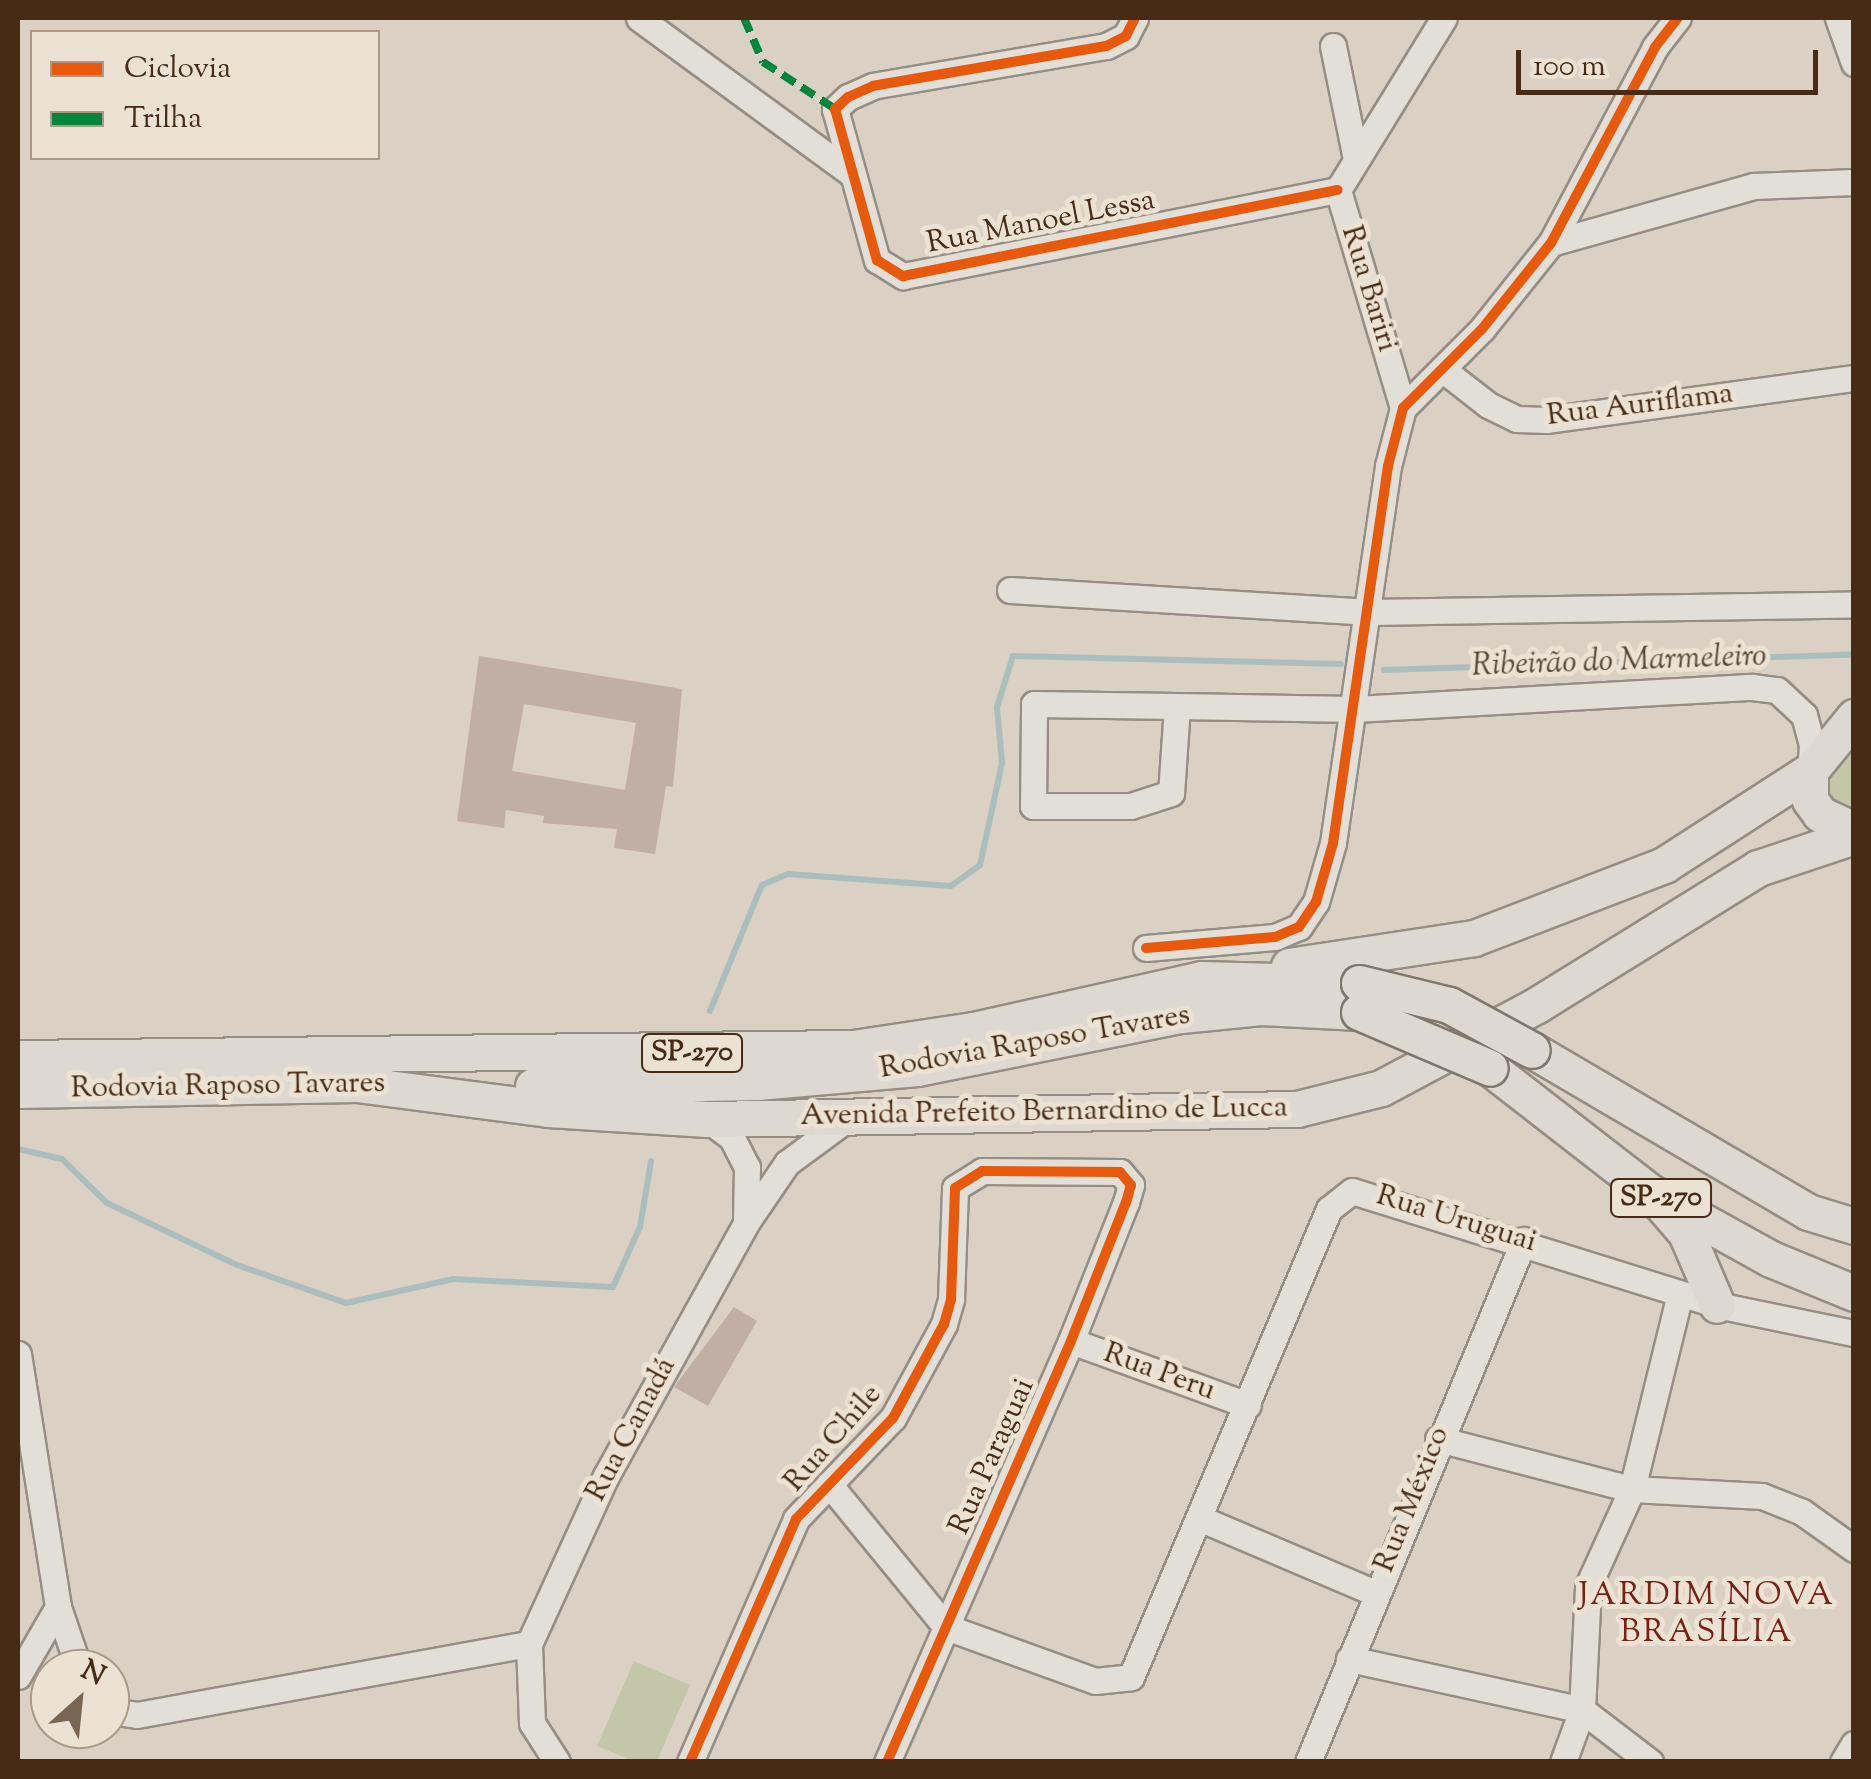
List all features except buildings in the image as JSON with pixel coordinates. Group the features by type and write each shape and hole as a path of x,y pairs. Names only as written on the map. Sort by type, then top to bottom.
{"highway":[{"path":"1201,979 1406,953 1474,938 1664,865 1810,771 1854,717"},
{"path":"1810,771 1810,800 1820,814 1854,833"},
{"name":"Avenida Prefeito Bernardino de Lucca","path":"349,1083 548,1109 707,1119 1209,1116 1344,1099 1380,1088 1487,1034 1758,868 1854,833"},
{"name":"Rodovia Raposo Tavares","path":"18,1058 853,1048 972,1030 1201,979 1449,1005 1808,1212 1854,1226"},
{"name":"Rodovia Raposo Tavares","path":"18,1090 349,1083 756,1082 934,1066 1181,1015 1359,997 1490,1068 1650,1192 1772,1259 1854,1293"},
{"path":"1650,1192 1686,1233 1718,1305"}],"street":[{"path":"639,18 852,174"},
{"name":"Rua Manoel Lessa","path":"1135,18 1126,36 1106,46 873,86 848,97 835,109 877,260 903,276 1338,190"},
{"name":"Rua Bariri","path":"1403,408 1338,190 1444,18"},
{"path":"1146,948 1275,936 1298,927 1316,902 1333,843 1370,612 1388,466 1403,408 1551,243 1655,47 1678,18"},
{"path":"1838,18 1854,63"},
{"path":"1332,46 1356,159"},
{"path":"1551,243 1754,186 1854,182"},
{"name":"Rua Auriflama","path":"1442,369 1488,405 1517,419 1546,420 1854,378"},
{"path":"1010,590 1370,612 1854,604"},
{"path":"1177,706 1171,793 1131,806 1033,806 1034,704 1177,706 1355,709 1777,690 1804,715 1812,744 1810,771"},
{"name":"Rua Canadá","path":"528,1644 606,1476 746,1223 787,1163 848,1118"},
{"path":"707,1119 732,1138 746,1167 746,1223"},
{"name":"Rua Chile","path":"690,1762 796,1519 893,1418 944,1324 952,1300 952,1199 962,1180 982,1171 1120,1172"},
{"name":"Rua Paraguai","path":"887,1762 1071,1341 1126,1202 1131,1186 1120,1172"},
{"name":"Rua Uruguai","path":"946,1627 1094,1681 1131,1677 1202,1519 1329,1209 1343,1194 1369,1192 1680,1294 1854,1333"},
{"name":"Rua México","path":"1308,1762 1438,1438 1524,1240"},
{"path":"1563,1762 1582,1710 1588,1586 1632,1490 1680,1294"},
{"name":"Rua Peru","path":"1071,1341 1248,1405"},
{"path":"18,1354 58,1608 72,1649"},
{"path":"1438,1438 1632,1490 1762,1496 1802,1512 1854,1549"},
{"path":"829,1484 946,1627"},
{"path":"1202,1519 1375,1593"},
{"path":"18,1676 58,1608"},
{"path":"130,1715 528,1644 532,1723 557,1762"},
{"path":"1350,1659 1582,1710 1650,1762"},
{"path":"1843,1762 1854,1744"}],"green space":[{"path":"1853,736 1853,824 1831,818 1822,781"},
{"path":"634,1661 690,1685 657,1761 633,1761 597,1746"}],"waterway":[{"name":"Ribeirão do Marmeleiro","path":"1384,670 1854,654"},
{"name":"Ribeirão do Marmeleiro","path":"710,1011 762,885 788,874 951,886 980,865 1002,763 997,707 1013,656 1341,664"},
{"name":"Ribeirão do Marmeleiro","path":"18,1149 62,1159 107,1203 237,1265 346,1303 453,1279 613,1287 640,1227 651,1161"}],"marked path":[{"path":"744,18 763,62 835,109"}],"cycle path":[{"path":"1135,18 1126,36 1106,46 873,86 848,97 835,109 877,260 903,276 1338,190"},
{"path":"1146,948 1275,937 1299,927 1316,902 1333,843 1388,466 1403,408 1482,329 1551,243 1655,47 1678,18"},
{"path":"690,1762 796,1519 893,1418 944,1324 951,1299 955,1188 982,1171 1120,1172 1131,1185 1126,1202 1071,1341 887,1762"}],"district":[{"name":"JARDIM NOVA BRASÍLIA","path":"1707,1616"}]}
